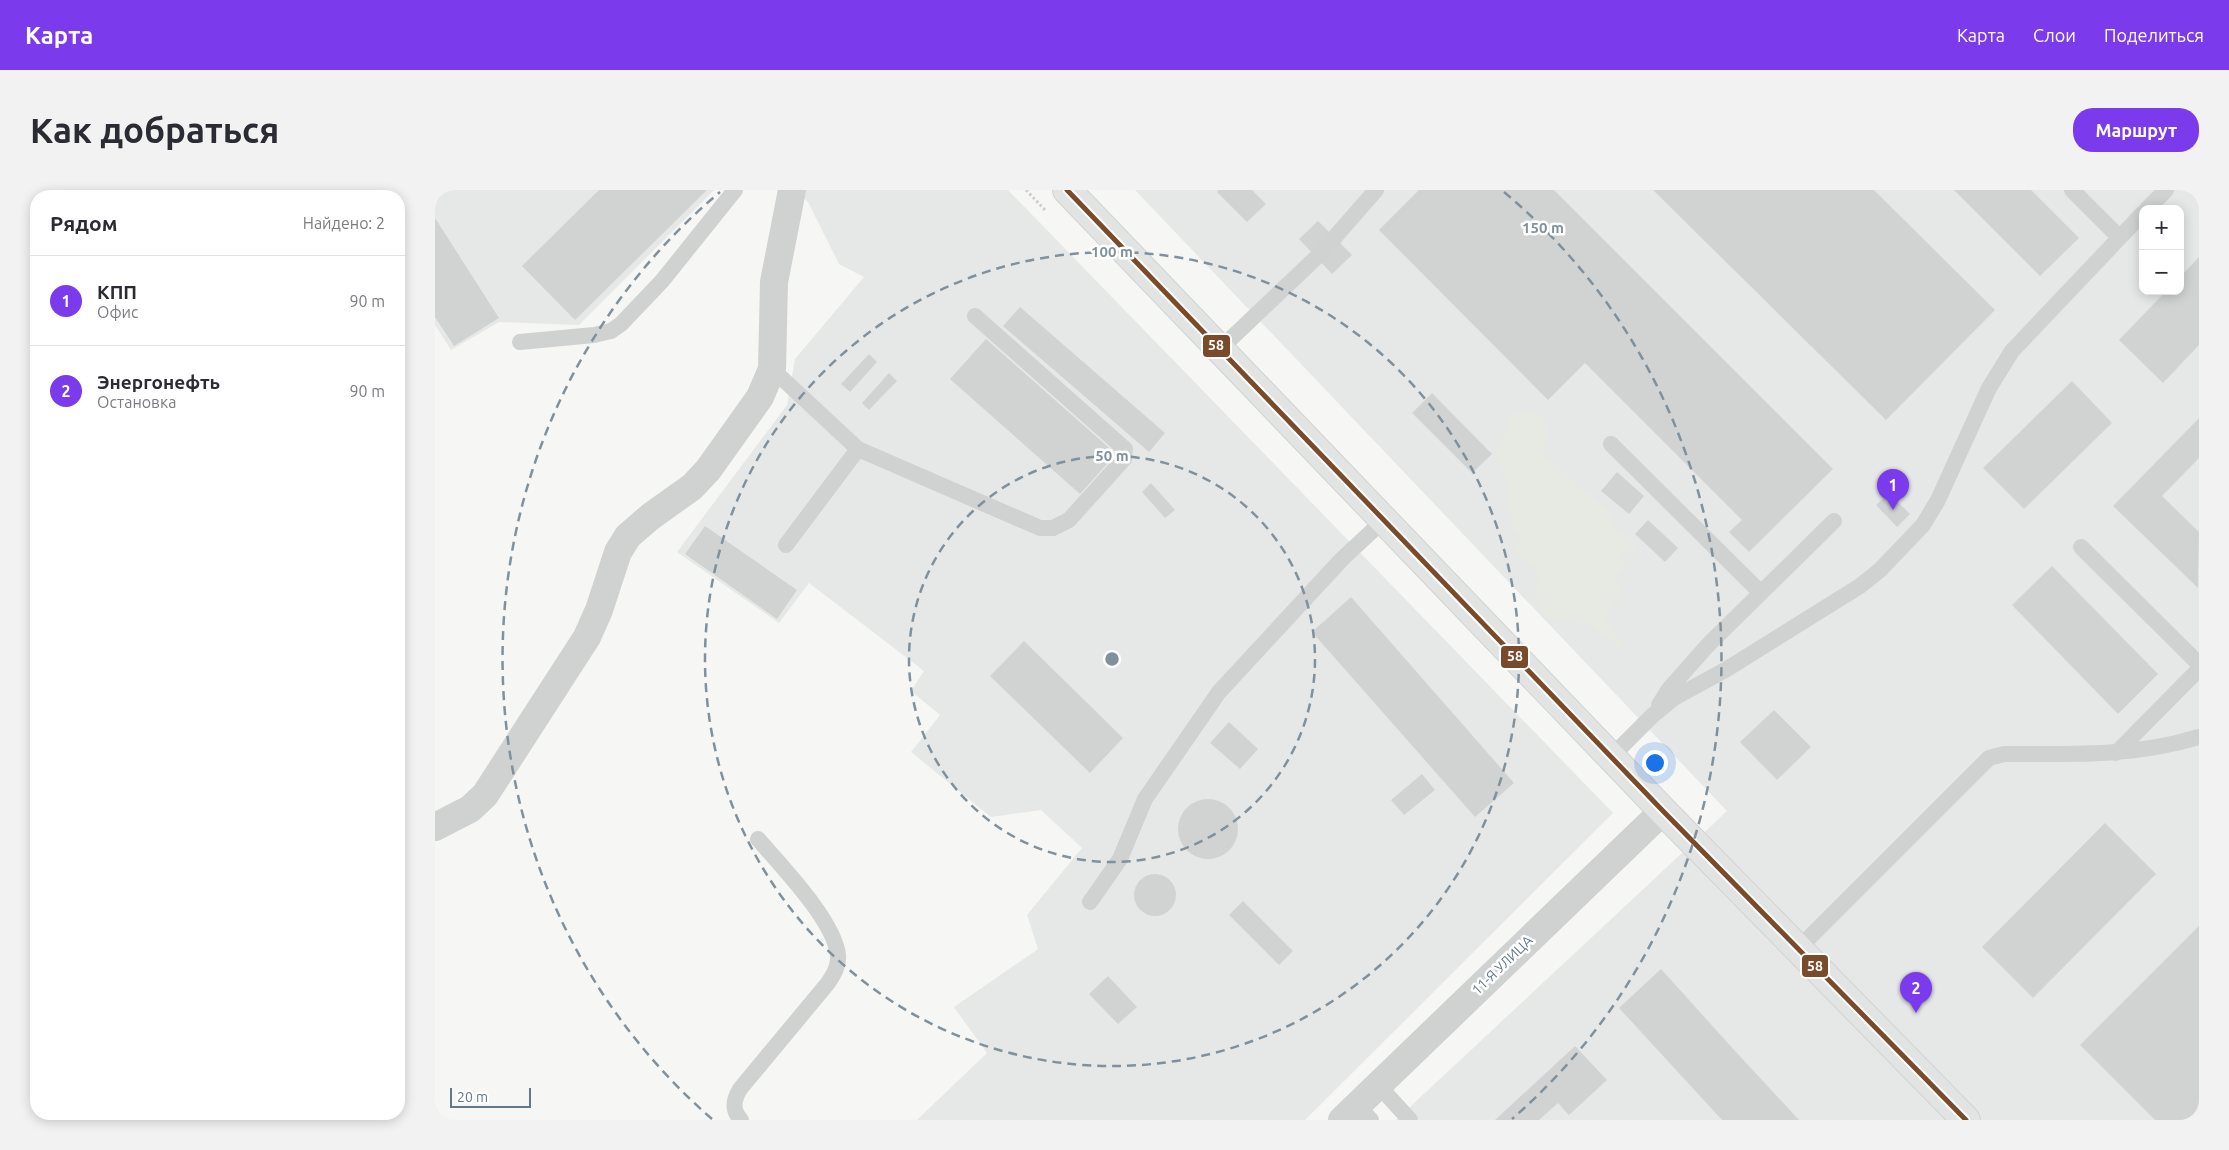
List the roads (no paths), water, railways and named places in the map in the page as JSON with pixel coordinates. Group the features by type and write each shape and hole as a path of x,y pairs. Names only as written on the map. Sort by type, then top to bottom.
{"street":[{"path":"435,827 470,810 485,795 587,637 599,610 618,552 628,536 650,517 692,487 708,470 759,397 772,369 774,282 792,190"},
{"path":"1067,190 1663,811 1966,1120"},
{"name":"11-Я УЛИЦА","path":"1357,1115 1378,1085 1663,811"}],"lane":[{"path":"519,342 611,332 663,281 735,190"},
{"path":"1220,349 1321,253 1376,190"},
{"path":"2072,190 2119,237"},
{"path":"2151,205 2166,190"},
{"path":"1611,757 1674,698 1727,669 1860,586 1880,570 1923,525 1938,500 1989,388 2012,351 2139,217"},
{"path":"772,369 858,449 1040,528 1053,528 1069,520 1124,459 1125,449 1122,444 975,316"},
{"path":"1611,444 1761,593"},
{"path":"786,545 858,449"},
{"path":"1090,902 1121,859 1145,799 1219,692 1342,559 1384,520"},
{"path":"1653,716 1669,689 1701,652 1834,521"},
{"path":"2081,547 2199,664"},
{"path":"2116,753 2199,669"},
{"path":"1798,949 1989,758 2004,754 2116,753 2146,750 2199,737"},
{"path":"741,1120 734,1109 735,1098 740,1089 828,983 836,971 839,956 834,938 813,904 758,839"},
{"path":"1378,1085 1410,1120"}],"place":[{"name":"КПП","path":"1893,510"},
{"name":"Энергонефть","path":"1916,1013"}]}
